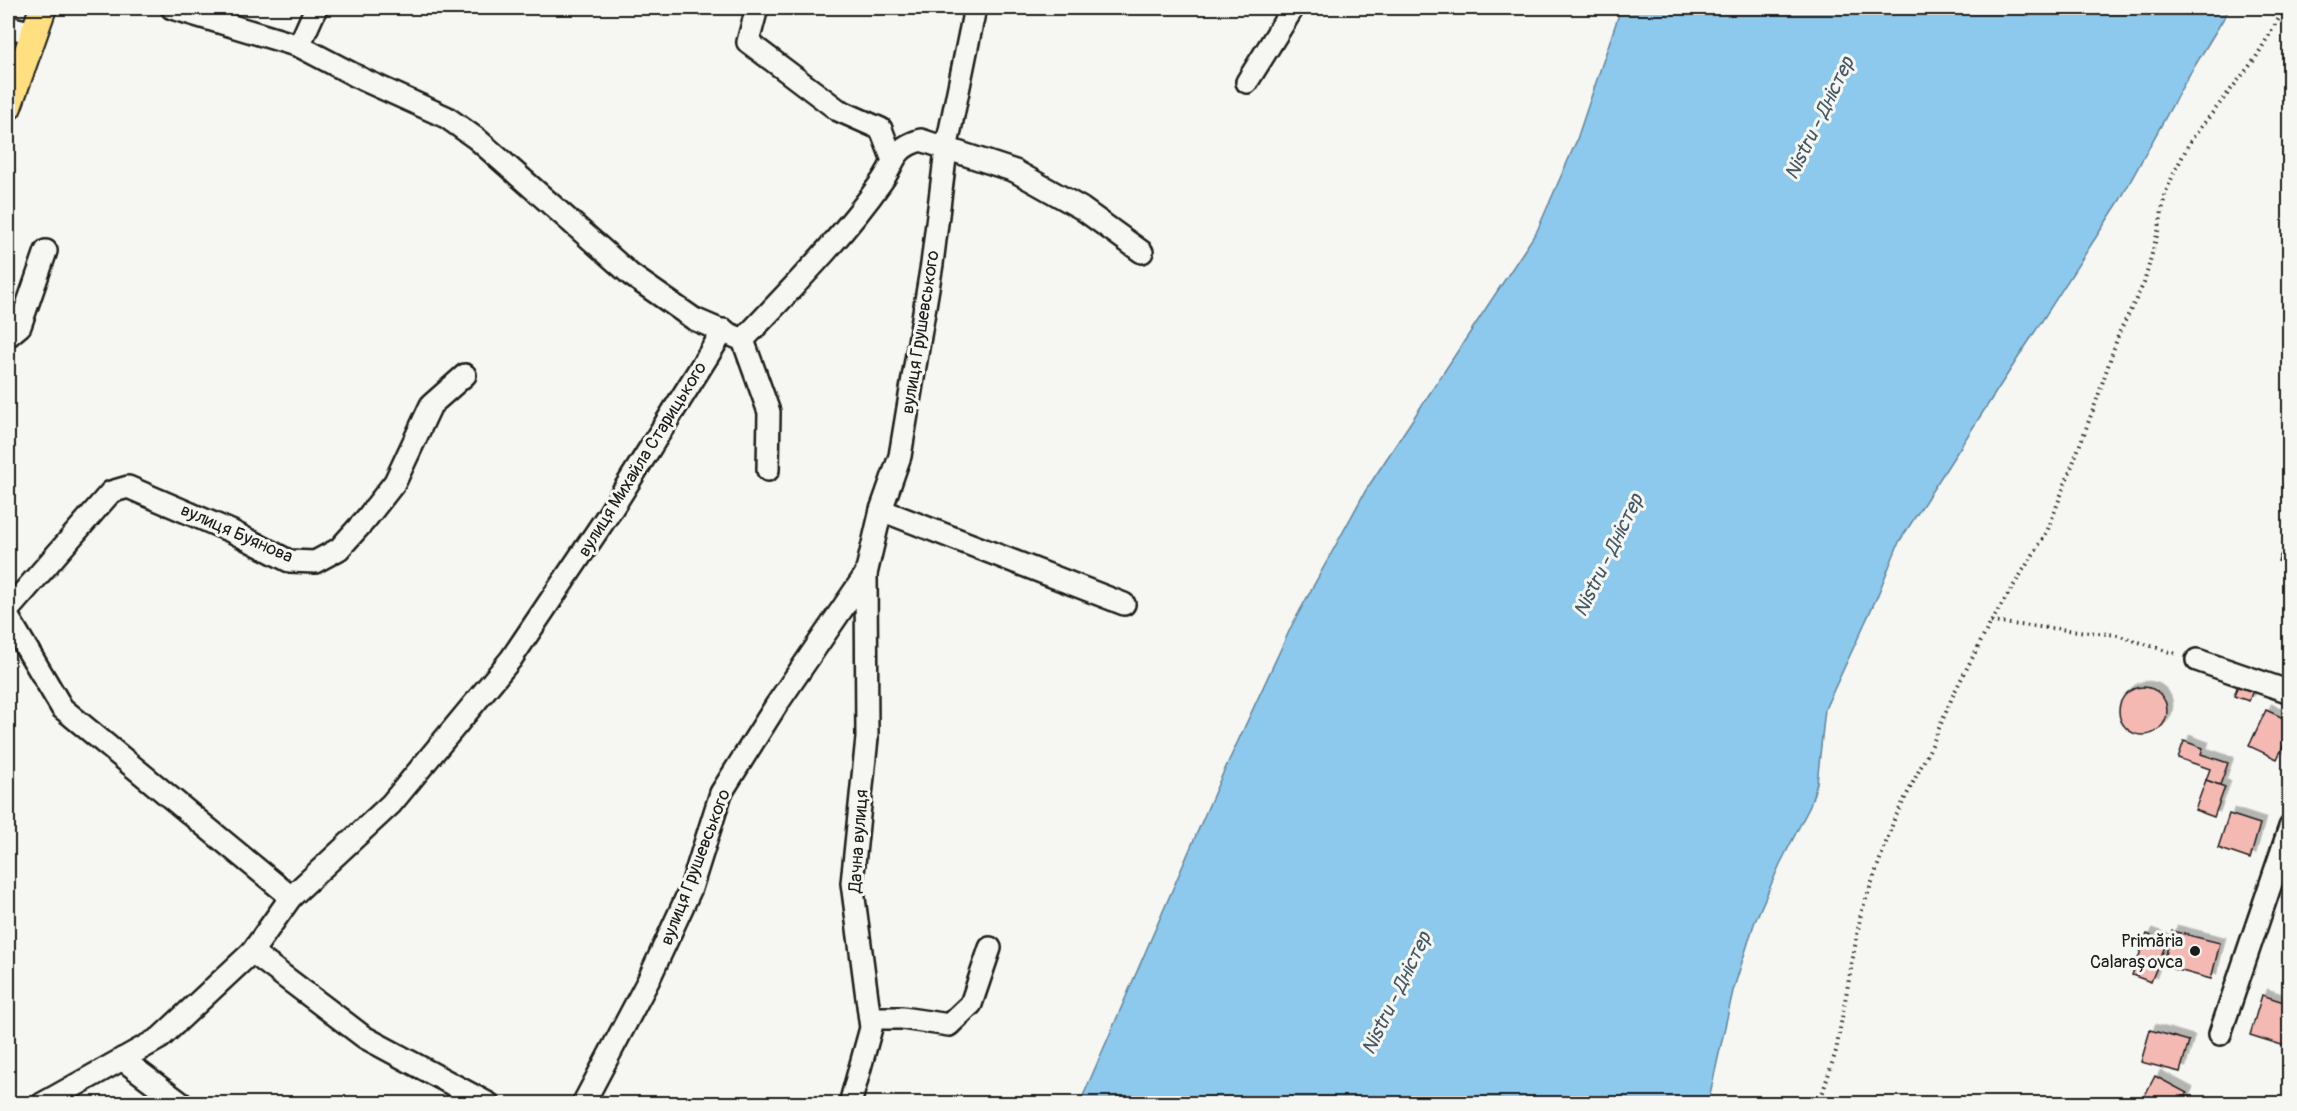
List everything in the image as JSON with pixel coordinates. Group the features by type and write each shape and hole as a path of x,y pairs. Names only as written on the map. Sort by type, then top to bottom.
{"main road":[{"path":"8,107 43,8"}],"street":[{"path":"172,8 299,46 364,80 446,117 477,139 631,275 694,319 743,340 769,412 768,470"},
{"path":"299,46 316,8"},
{"path":"757,8 748,42 838,110 881,129 892,159"},
{"name":"вулиця Грушевського","path":"583,1104 648,981 691,888 721,793 777,704 866,574 881,510 900,456 932,264 946,150 975,8"},
{"path":"1247,82 1293,8"},
{"path":"8,27 34,33"},
{"path":"743,340 810,270 884,179 892,159 907,144 921,140 1015,171 1081,208 1142,252"},
{"path":"8,336 20,326 46,251"},
{"name":"вулиця Михайла Старицького","path":"42,1104 160,1038 252,952 291,897 391,804 511,659 610,512 724,330"},
{"name":"вулиця Буянова","path":"8,610 111,492 128,487 233,532 290,561 315,562 339,549 366,519 395,482 431,405 465,375"},
{"path":"881,510 1124,604"},
{"name":"Дачна вулиця","path":"850,1104 871,1028 852,883 867,738 866,574"},
{"path":"8,616 62,708 291,897"},
{"path":"2197,660 2289,692"},
{"path":"2220,1034 2289,827"},
{"path":"870,1018 902,1018 949,1025 971,1004 990,948"},
{"path":"252,952 364,1037 489,1104"},
{"path":"122,1059 182,1104"}],"path":[{"path":"1818,1104 1836,1051 1861,913 1894,820 1932,745 1954,693 1991,622 2047,532 2096,402 2119,333 2144,283 2159,228 2165,194 2174,173 2191,140 2255,59 2285,8"},
{"path":"1991,622 2117,635 2197,660"}],"water":[{"name":"Nistru - Дністер","path":"1621,8 2230,8 2185,82 2120,200 1899,542 1877,597 1825,709 1817,783 1810,806 1780,864 1754,924 1733,991 1708,1103 1080,1103 1219,782 1292,625 1366,490 1537,231 1576,142"}],"building":[{"path":"2290,531 2290,565 2278,561"},
{"path":"2238,685 2253,690 2249,701 2234,696"},
{"path":"2138,687 2148,687 2160,694 2167,706 2167,716 2160,728 2148,735 2138,735 2123,724 2119,716 2119,706 2130,691"},
{"path":"2266,710 2290,721 2290,732 2277,759 2249,746"},
{"path":"2184,741 2203,748 2201,754 2228,763 2220,785 2206,780 2210,769 2178,758"},
{"path":"2206,780 2225,787 2214,817 2195,810"},
{"path":"2229,814 2260,824 2250,859 2218,848"},
{"path":"2172,931 2220,943 2211,979 2163,966"},
{"path":"2147,934 2167,941 2151,982 2132,975"},
{"path":"2262,995 2290,1004 2290,1032 2285,1046 2250,1035"},
{"path":"2150,1030 2189,1041 2180,1072 2141,1062"},
{"path":"2155,1076 2187,1093 2182,1104 2156,1104 2144,1097"}],"place":[{"name":"Primăria Calarașovca","path":"2195,951"}]}
